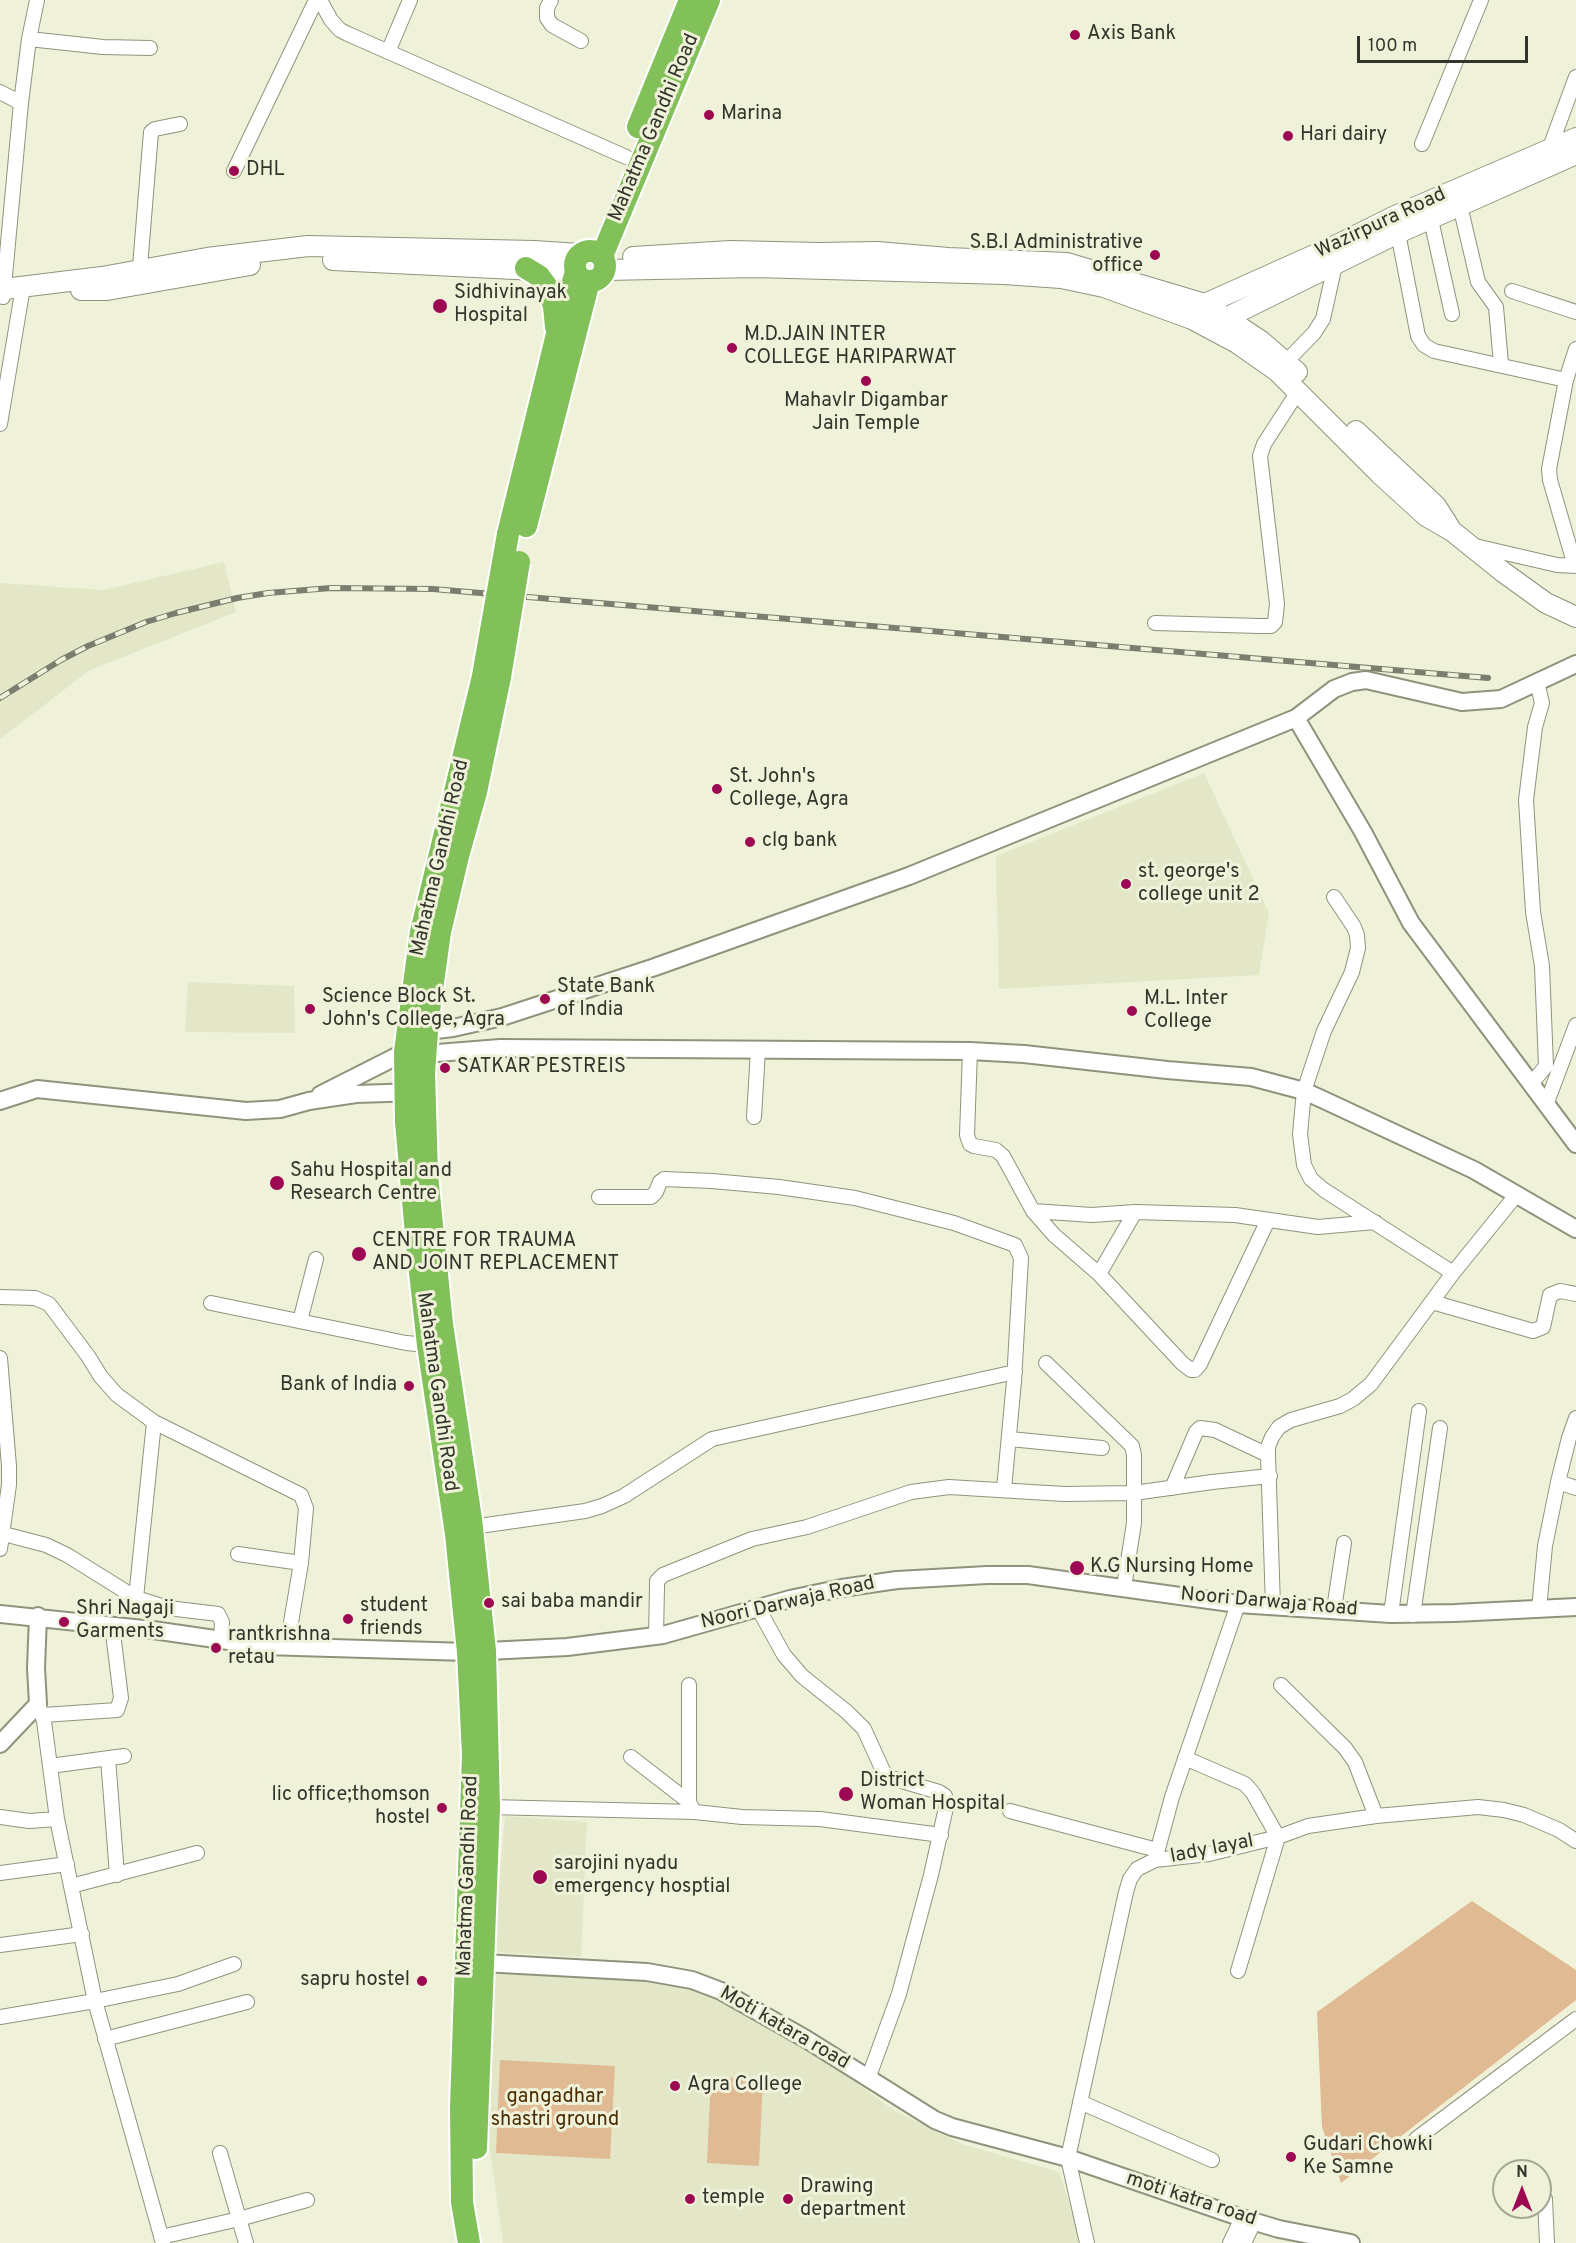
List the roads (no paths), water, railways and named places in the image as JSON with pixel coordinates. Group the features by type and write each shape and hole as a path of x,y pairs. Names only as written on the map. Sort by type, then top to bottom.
{"highway":[{"name":"Mahatma Gandhi Road","path":"515,536 592,263 626,157 690,0"},
{"name":"Mahatma Gandhi Road","path":"415,1053 427,1031 440,932 476,792 515,536 557,334 592,263 709,0"},
{"path":"526,268 539,276 552,297 557,334"},
{"name":"Mahatma Gandhi Road","path":"482,2243 476,2147 489,1807 476,1652 472,1527 442,1323 427,1174 415,1092 415,1053 422,932 492,677"},
{"name":"Mahatma Gandhi Road","path":"415,1092 406,1122 428,1345 476,1652 461,2107 462,2202 469,2243"}],"main road":[{"name":"Wazirpura Road","path":"1192,319 1205,304 1429,211 1576,138"},
{"name":"Wazirpura Road","path":"1458,197 1576,154"},
{"name":"Wazirpura Road","path":"1220,324 1398,233 1429,211"},
{"path":"9,294 139,277 196,267 256,251 308,246 368,254 526,268 731,251 877,252 948,258 1067,263 1205,304 1237,343 1282,366 1346,421 1436,506 1452,531"},
{"path":"368,254 534,251 592,263 1004,274 1061,278 1104,287 1192,319 1220,324"},
{"path":"1282,366 1299,390 1380,474 1426,516 1452,531 1467,545 1546,603 1576,617"}],"street":[{"path":"0,424 21,104 29,39 37,0"},
{"path":"318,0 340,30 626,157"},
{"path":"234,171 318,0"},
{"path":"388,52 410,0"},
{"path":"551,0 547,8 548,18 552,25 581,41"},
{"path":"1422,144 1481,0"},
{"path":"29,39 103,47 150,48"},
{"path":"1549,150 1576,77"},
{"path":"0,92 21,104"},
{"path":"139,277 151,132 154,129 180,124"},
{"path":"1458,197 1478,282 1496,307 1500,364"},
{"path":"1429,211 1452,314"},
{"path":"1398,233 1419,340 1424,345 1434,351 1566,380"},
{"path":"1282,366 1314,333 1323,319 1335,265"},
{"path":"1512,291 1576,312"},
{"path":"1467,545 1557,565 1576,566 1550,480 1551,454 1566,380 1576,349"},
{"path":"1155,623 1271,626 1275,622 1277,604 1260,456 1264,444 1299,390"},
{"path":"427,1031 502,1017 656,967 909,876 1296,718 1334,689 1352,682 1366,680 1462,702 1501,699 1576,664"},
{"path":"1531,1084 1546,1066 1542,966 1533,912 1526,800 1535,726 1542,704 1537,682"},
{"path":"1296,718 1363,832 1411,923 1576,1144"},
{"path":"1334,897 1354,927 1358,948 1352,972 1324,1031 1305,1091 1300,1145 1305,1166 1311,1179 1324,1190 1453,1274"},
{"path":"471,1024 477,1050"},
{"path":"1546,1105 1576,1025"},
{"path":"309,1101 415,1053 500,1048 970,1051 1035,1055 1251,1077 1305,1091 1474,1170 1576,1229"},
{"path":"754,1117 758,1050"},
{"path":"970,1051 969,1141 974,1146 996,1150 1003,1156 1033,1211 1054,1235 1098,1274 1191,1370 1195,1370 1200,1364 1268,1220"},
{"path":"0,1101 37,1089 246,1111 280,1109 309,1101 376,1092 415,1092"},
{"path":"599,1197 651,1197 664,1179 778,1187 855,1198 954,1222 1015,1245 1021,1258 1015,1372 1004,1489"},
{"path":"1274,1606 1268,1455 1272,1437 1279,1427 1291,1420 1340,1406 1353,1399 1371,1384 1453,1274 1517,1194"},
{"path":"1033,1211 1092,1215 1135,1212 1235,1215 1318,1227 1375,1222"},
{"path":"1098,1274 1135,1212"},
{"path":"300,1321 316,1259"},
{"path":"1432,1302 1533,1331 1543,1327 1551,1295 1560,1291 1576,1294"},
{"path":"0,1296 35,1298 49,1304 82,1347 101,1377 117,1395 154,1422 301,1495 306,1508 302,1563 287,1646"},
{"path":"211,1303 406,1343 428,1345"},
{"path":"0,1358 9,1466 9,1485 0,1549"},
{"path":"1046,1363 1132,1446 1134,1523 1124,1587"},
{"path":"472,1527 585,1511 602,1506 624,1496 712,1439 1015,1372"},
{"path":"1391,1614 1419,1411"},
{"path":"1539,1609 1545,1546 1558,1482 1576,1418"},
{"path":"136,1598 154,1422"},
{"path":"1172,1488 1196,1432 1200,1428 1215,1430 1268,1455"},
{"path":"1413,1615 1440,1428"},
{"path":"1010,1439 1102,1448"},
{"path":"656,1636 657,1581 663,1575 752,1539 807,1527 911,1492 949,1487 1064,1494 1134,1493 1270,1476"},
{"path":"1558,1482 1576,1488"},
{"path":"1,1533 46,1545 67,1555 136,1598 168,1608 218,1614 222,1622 221,1640"},
{"path":"1334,1609 1344,1543"},
{"path":"238,1554 302,1563"},
{"name":"Noori Darwaja Road","path":"0,1614 112,1625 263,1646 476,1652 567,1647 656,1636 842,1588 897,1580 949,1576 1028,1575 1238,1604 1391,1614 1413,1615 1576,1607"},
{"path":"1010,1811 1156,1855 1185,1758 1238,1604"},
{"path":"758,1608 784,1655 797,1671 848,1712 864,1729 884,1773 888,1777 939,1792 945,1797 947,1803 941,1835 899,1994 868,2079"},
{"path":"38,1616 36,1668 40,1710 57,1819 95,2001 162,2240 195,2229 307,2200"},
{"path":"0,1744 40,1710 117,1710 121,1698 112,1625"},
{"path":"689,1685 692,1807"},
{"path":"1281,1685 1345,1748 1363,1779 1376,1816"},
{"path":"50,1766 124,1756"},
{"path":"631,1757 692,1807"},
{"path":"108,1758 117,1875"},
{"path":"1185,1758 1245,1784 1253,1793 1278,1837 1238,1971"},
{"path":"489,1807 692,1807 742,1817 820,1819 941,1835"},
{"name":"lady layal","path":"1068,2158 1130,1879 1137,1869 1156,1855 1195,1857 1278,1837 1308,1826 1376,1816 1478,1808 1504,1810 1559,1830 1576,1841"},
{"path":"0,1817 29,1821 57,1819"},
{"path":"71,1886 197,1853"},
{"path":"0,1873 67,1864"},
{"path":"0,1945 82,1934"},
{"name":"Moti katara road","path":"483,1963 647,1972 692,1980 721,1990 806,2039 935,2120 952,2127 1068,2158"},
{"path":"0,2017 177,1984 234,1964"},
{"path":"105,2039 247,2001"},
{"path":"1416,2139 1576,2019"},
{"path":"1080,2102 1212,2160"},
{"path":"220,2153 246,2243"},
{"path":"1068,2158 1087,2243"},
{"name":"moti katra road","path":"1068,2158 1248,2220 1347,2243"},
{"path":"1546,2219 1547,2243"},
{"path":"1244,2243 1248,2220"},
{"name":"moti katra road","path":"1230,2243 1248,2220"},
{"path":"195,2229 198,2243"}],"railway":[{"path":"0,698 61,660 146,622 237,598 331,588 433,589 1488,678"}],"place":[{"name":"Axis Bank","path":"1075,35"},
{"name":"Marina","path":"709,115"},
{"name":"Hari dairy","path":"1288,136"},
{"name":"DHL","path":"234,171"},
{"name":"S.B.I Administrative office","path":"1155,255"},
{"name":"Sidhivinayak Hospital","path":"440,306"},
{"name":"M.D.JAIN INTER COLLEGE HARIPARWAT","path":"732,348"},
{"name":"MahavIr Digambar Jain Temple","path":"866,381"},
{"name":"St. John's College, Agra","path":"717,789"},
{"name":"clg bank","path":"750,842"},
{"name":"st. george's college unit 2","path":"1126,884"},
{"name":"State Bank of India","path":"545,999"},
{"name":"Science Block St. John's College, Agra","path":"310,1009"},
{"name":"M.L. Inter College","path":"1132,1011"},
{"name":"SATKAR PESTREIS","path":"445,1068"},
{"name":"Sahu Hospital and Research Centre","path":"277,1183"},
{"name":"CENTRE FOR TRAUMA AND JOINT REPLACEMENT","path":"359,1254"},
{"name":"Bank of India","path":"409,1386"},
{"name":"K.G Nursing Home","path":"1077,1568"},
{"name":"sai baba mandir","path":"489,1603"},
{"name":"student friends","path":"348,1619"},
{"name":"Shri Nagaji Garments","path":"64,1622"},
{"name":"rantkrishna retau","path":"216,1648"},
{"name":"District Woman Hospital","path":"846,1794"},
{"name":"lic office;thomson hostel","path":"442,1808"},
{"name":"sarojini nyadu emergency hosptial","path":"540,1877"},
{"name":"sapru hostel","path":"422,1981"},
{"name":"Agra College","path":"675,2086"},
{"name":"Gudari Chowki Ke Samne","path":"1291,2157"},
{"name":"temple","path":"690,2199"},
{"name":"Drawing department","path":"788,2199"}],"park label":[{"name":"gangadhar shastri ground","path":"555,2110"}]}
